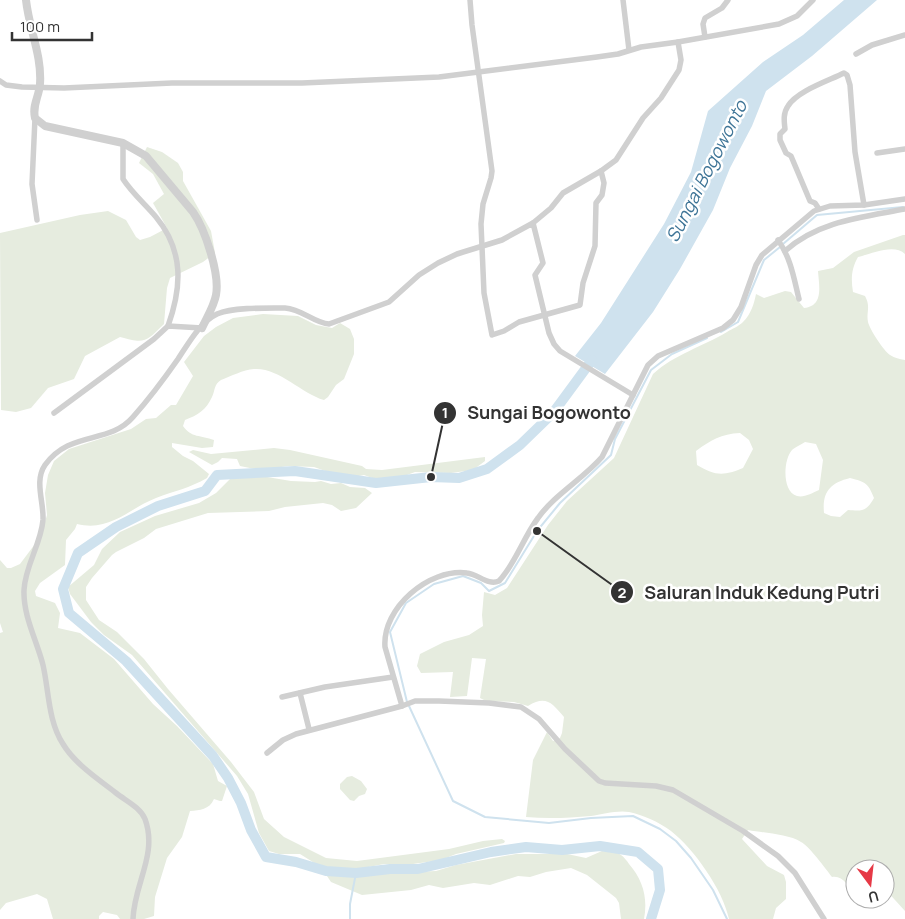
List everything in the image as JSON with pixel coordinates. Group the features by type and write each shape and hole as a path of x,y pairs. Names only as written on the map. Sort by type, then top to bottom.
{"street":[{"path":"26,0 38,50 40,69 40,87 34,106 36,131 33,144 32,184 37,220"},
{"path":"470,0 492,171 481,214 484,293 492,335 504,331 519,322 579,306 582,303 583,283 595,246 596,204 602,196 604,183 602,171"},
{"path":"623,0 629,50"},
{"path":"705,38 703,24 705,18 722,8 728,0"},
{"path":"0,81 6,84 40,87 89,88 172,83 302,83 439,77 597,58 629,50 780,24 796,16 813,0"},
{"path":"856,54 872,45 905,34"},
{"path":"168,326 199,327 216,315 244,309 288,308 316,319 321,323 329,324 381,305 402,291 419,275 438,263 457,254 512,236 533,224 552,208 563,193 602,171 616,160 643,118 661,98 679,70 678,42"},
{"path":"819,209 816,203 810,201 805,193 791,156 786,153 780,140 780,134 785,129 784,118 787,107 794,98 844,73 847,75 850,84 855,152 864,205"},
{"path":"36,121 45,126 133,147 150,160 193,212 201,226 217,286 214,304 151,396 128,423 108,433 69,444 42,469 40,481 43,522 24,588 30,626 42,665 57,734 64,746 79,762 136,807 144,816 150,839 150,849 133,906 133,919"},
{"path":"54,413 154,339 168,326 175,305 179,275 177,259 162,224 123,180 123,144"},
{"path":"877,153 905,149"},
{"path":"403,705 384,642 391,618 399,604 416,590 434,579 447,574 467,573 490,582 499,581 517,555 537,519 554,500 602,457 645,369 658,356 724,328 730,323 744,299 758,260 811,213 830,206 864,205 905,199"},
{"path":"785,250 803,237 832,225 863,216 905,209"},
{"path":"533,224 543,263 535,275 551,339 560,350 633,395"},
{"path":"779,241 785,250 799,299"},
{"path":"282,697 325,687 393,677"},
{"path":"300,693 309,729"},
{"path":"267,753 283,740 309,729 416,702 498,704 521,707 539,719 565,749 599,781 613,784 656,786 673,790 770,850 795,873 824,919"}],"shaded area":[{"path":"147,147 162,152 178,163 183,172 183,181 211,231 215,253 203,262 170,278 167,288 164,324 149,338 140,341 120,337 85,356 74,379 48,388 31,408 16,412 1,410 0,233 80,215 108,211 126,220 136,237 140,240 167,228 153,203 164,194 153,174 139,163"},
{"path":"905,235 905,254 895,249 889,249 858,257 852,279 853,292 865,296 867,300 868,322 871,330 890,355 905,360 905,911 895,900 895,859 845,859 845,882 839,878 832,877 813,853 796,839 783,835 748,830 742,839 767,866 784,875 786,899 776,908 773,919 729,919 721,896 698,859 671,831 656,822 629,812 575,817 526,817 533,760 547,732 553,741 560,738 562,733 564,717 552,704 540,701 528,706 514,702 486,701 480,698 486,659 472,658 467,696 450,697 453,672 421,673 417,666 420,654 444,642 469,635 483,626 484,592 495,595 507,588 548,525 567,501 614,458 653,374 670,361 741,323 750,312 756,294 764,298 785,291 791,292 804,308 810,306 815,303 819,294 818,271 833,268 854,252","holes":["740,433 749,440 753,449 743,468 720,474 697,465 696,451 716,438","805,442 816,444 823,460 819,490 808,495 797,496 792,493 786,482 787,461 792,450","850,478 863,482 868,486 874,498 869,506 863,510 848,510 840,517 824,513 826,494 832,486"]},
{"path":"263,314 298,316 316,325 332,328 340,323 350,329 354,339 354,354 344,379 336,385 324,400 315,397 281,376 263,369 237,373 221,380 204,409 185,420 183,426 189,433 214,440 213,447 202,448 172,443 172,447 209,474 207,478 156,498 109,522 89,526 77,524 66,540 65,565 40,583 35,591 36,596 55,603 60,613 58,628 80,633 114,659 153,704 213,764 218,781 227,786 222,801 214,799 210,805 201,810 190,811 182,837 167,858 155,897 154,916 144,919 120,919 117,915 103,912 99,919 53,919 47,899 37,894 6,903 0,910 0,633 3,632 0,623 0,560 7,568 20,564 41,536 47,515 45,493 48,475 54,461 69,449 131,429 146,419 156,418 171,405 176,405 193,376 184,362 204,336 233,318"},
{"path":"274,448 362,466 366,469 382,470 485,457 485,461 473,470 451,473 415,472 399,478 378,480 364,475 353,477 334,474 314,467 288,466 260,470 240,466 237,459 222,458 212,465 189,452 193,450 211,454"},
{"path":"261,476 291,481 341,483 350,487 365,488 372,493 356,508 341,511 332,505 323,503 285,507 269,511 208,513 156,529 144,538 112,555 86,587 86,600 99,620 117,632 144,659 231,762 254,792 264,819 284,837 326,858 357,861 449,849 483,841 502,839 505,841 504,843 456,854 441,860 406,865 384,864 358,869 330,869 316,864 300,854 279,854 269,851 259,833 248,794 237,776 132,655 104,635 91,622 70,594 68,587 94,565 102,549 120,532 155,516 199,503 216,493 231,478"},
{"path":"352,776 361,781 367,789 365,794 359,796 354,801 350,800 340,789 340,784 347,777"},
{"path":"602,851 621,855 638,876 645,897 644,919 621,919 619,903 616,898 587,875 571,868 530,877 518,876 490,885 474,883 443,888 429,885 411,890 362,895 331,882 327,876 436,871 456,865 516,854 567,854 586,858"}],"water":[{"path":"844,0 877,0 812,56 766,91 752,126 730,168 713,210 653,312 605,374 575,356 601,323 664,224 691,172 708,111 763,62 803,35"}],"waterway":[{"path":"783,244 817,215 903,207"},
{"path":"721,332 738,322 764,260 780,247"},
{"path":"407,702 390,632 406,603 434,584 463,576 481,583 489,591 505,583 537,531 560,503 611,455 615,439 651,370 672,354 707,338"},
{"name":"Sungai Bogowonto","path":"592,360 553,413 520,445 487,469 459,478 431,477 376,483 295,471 217,475 205,491 158,506 116,527 78,553 63,589 69,613 126,661 213,756 228,778 241,803 251,830 266,857 296,862 326,871 356,873 390,869 418,869 491,852 526,847 562,850 600,846 638,852 658,869 660,890 651,919"},
{"path":"409,706 453,801 485,817 549,823 633,816 660,829 676,841 691,858 713,890 727,919"},
{"path":"350,919 350,904 356,873"}],"place":[{"name":"Sungai Bogowonto","path":"431,477"},
{"name":"Saluran Induk Kedung Putri","path":"537,531"}]}
